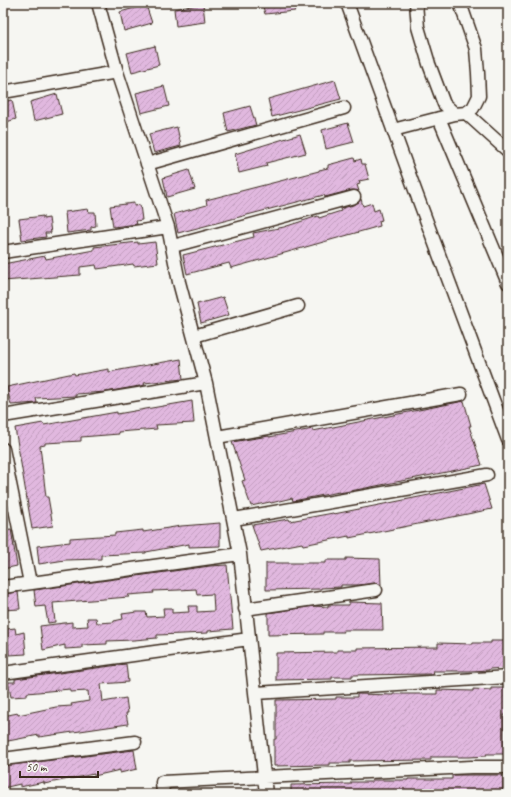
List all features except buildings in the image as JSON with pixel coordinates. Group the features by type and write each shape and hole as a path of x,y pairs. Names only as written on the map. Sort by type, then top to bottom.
{"street":[{"path":"98,3 117,72 168,228 173,246 179,282 206,383 240,554 266,794"},
{"path":"347,3 508,440"},
{"path":"416,3 418,27 429,64 444,104 461,114 508,151"},
{"path":"393,130 461,114 473,108 479,96 476,49 460,3"},
{"path":"3,92 117,72"},
{"path":"146,164 344,108"},
{"path":"439,118 508,283"},
{"path":"173,246 354,197"},
{"path":"3,252 168,228"},
{"path":"194,336 298,306"},
{"path":"3,416 206,383"},
{"path":"217,437 461,394"},
{"path":"3,448 30,583"},
{"path":"234,519 488,475"},
{"path":"3,587 240,554"},
{"path":"245,609 376,590"},
{"path":"3,672 248,638"},
{"path":"256,693 508,677"},
{"path":"3,759 135,742"},
{"path":"163,794 162,782 472,767 504,767"}]}
